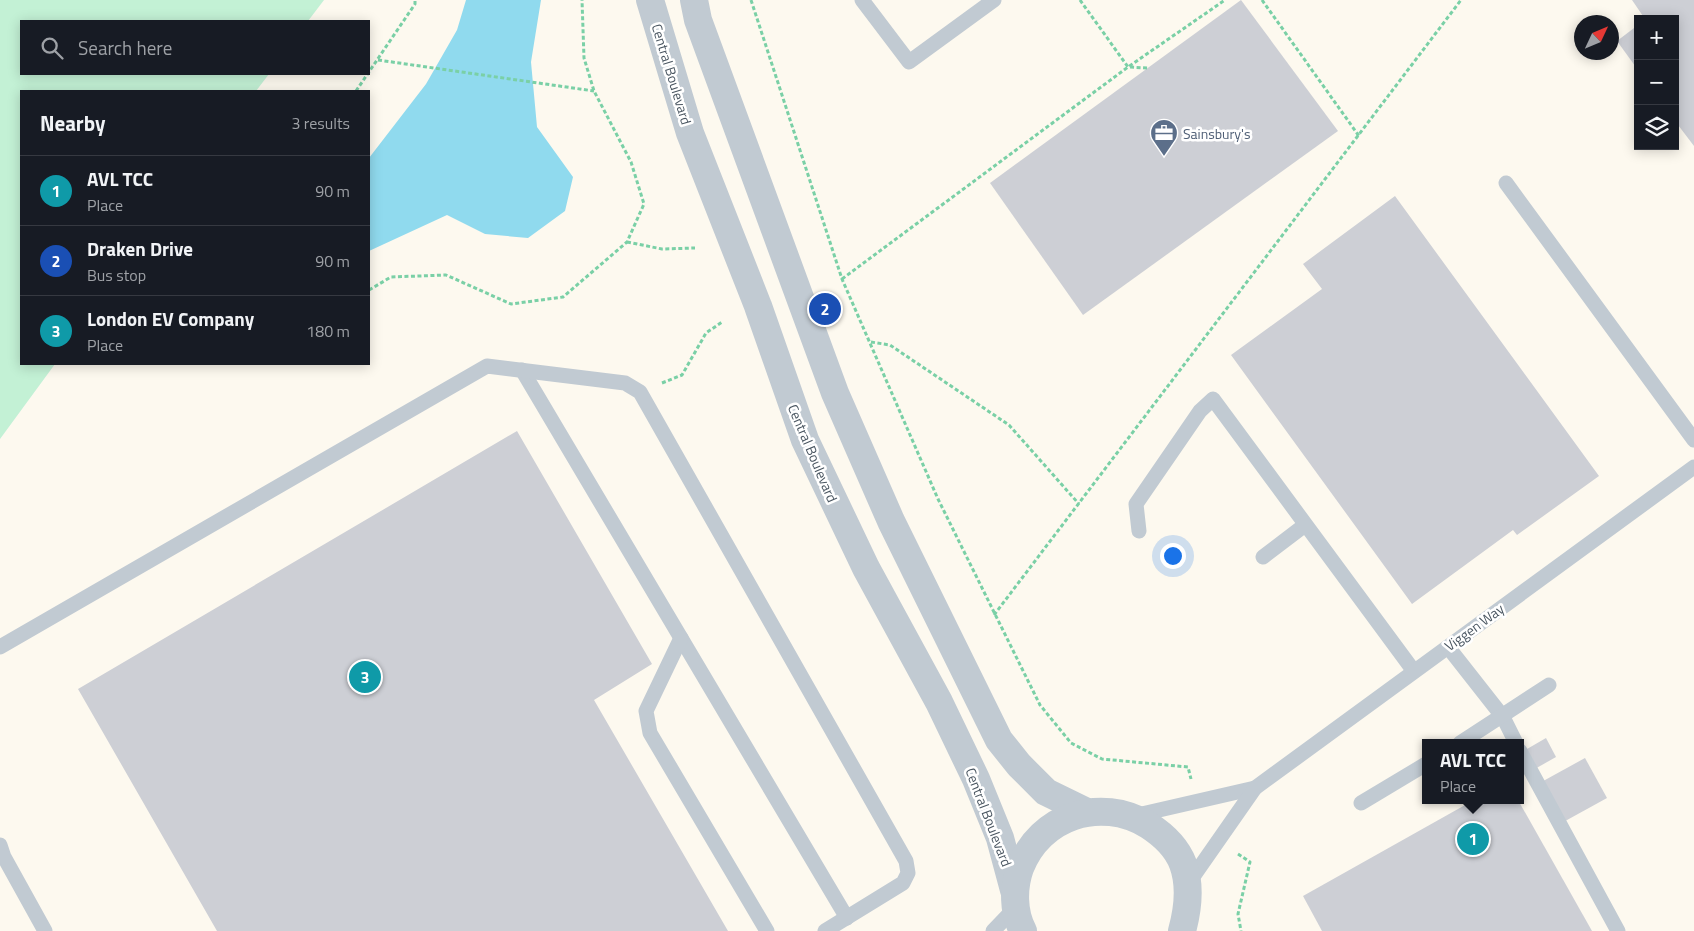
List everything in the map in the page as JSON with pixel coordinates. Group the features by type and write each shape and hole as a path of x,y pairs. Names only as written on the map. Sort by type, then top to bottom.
{"street":[{"name":"Central Boulevard","path":"650,0 690,133 758,306 805,440 866,568 939,702 976,779 1000,838 1018,909"},
{"path":"694,0 698,20 835,393 891,521 1000,740 1019,766 1046,792 1087,812"},
{"path":"1018,909 1024,857 1032,845 1045,831 1064,819 1087,812 1108,811 1133,816 1159,832 1171,846 1183,863 1187,914"}],"lane":[{"path":"862,0 909,62 994,0"},
{"path":"1506,183 1694,440"},
{"path":"0,647 487,366 625,383 634,386 640,392 906,861 908,873 902,883 825,931"},
{"path":"522,370 847,918"},
{"path":"1138,531 1136,504 1200,412 1213,399 1413,670"},
{"name":"Viggen Way","path":"1187,914 1218,839 1254,788 1413,670 1448,647 1694,468"},
{"path":"1263,557 1305,525"},
{"path":"681,638 646,711 646,721 650,734 767,931"},
{"path":"1448,647 1503,717 1514,739"},
{"path":"1467,739 1503,717 1549,685"},
{"path":"1524,758 1618,931"},
{"path":"1361,803 1422,766"},
{"name":"Viggen Way","path":"1133,816 1254,788"},
{"path":"0,845 4,856 45,931"},
{"path":"993,931 1018,909"}],"path":[{"path":"370,71 415,4 415,0"},
{"path":"370,289 391,277 446,275 511,304 563,297 627,242 644,204 632,162 594,91 584,58 582,0"},
{"path":"751,0 842,279 938,499 1040,705 1070,743 1102,759 1188,767 1196,800"},
{"path":"1080,0 1128,66 1148,68"},
{"path":"842,279 1128,66 1225,0"},
{"path":"1262,0 1359,136"},
{"path":"994,615 1461,0"},
{"path":"378,60 594,91"},
{"path":"357,90 367,75"},
{"path":"627,242 662,249 694,248"},
{"path":"640,392 682,375 706,333 722,322"},
{"path":"871,342 890,346 1009,425 1079,504"},
{"path":"1218,839 1250,862 1238,914 1241,931"}],"shaded area":[{"path":"324,0 1694,0 1694,931 0,931 0,439 54,365 370,365 370,90 257,90 268,75 370,75 370,20 309,20"}],"green space":[{"path":"0,0 324,0 309,20 20,20 20,75 268,75 257,90 20,90 20,365 54,365 0,439"}],"water":[{"path":"466,0 541,0 531,62 537,127 573,177 565,211 528,238 485,234 447,215 370,251 370,157 426,84 457,30"}],"building":[{"name":"Sainsbury's","path":"1241,0 1338,131 1083,315 990,183"},
{"path":"1632,0 1694,0 1694,146 1679,126 1679,15 1642,15"},
{"path":"1634,28 1634,64 1619,44 1619,39"},
{"path":"1395,196 1599,476 1517,535 1513,530 1412,604 1231,355 1322,289 1303,264"},
{"path":"517,431 652,664 594,700 728,931 217,931 78,689"},
{"path":"1546,738 1556,757 1533,770 1524,755 1524,751"},
{"path":"1585,758 1607,798 1558,825 1536,785"},
{"path":"1467,804 1520,804 1592,931 1322,931 1303,896"}],"place":[{"name":"Sainsbury's","path":"1164,157"},
{"name":"Draken Drive","path":"825,309"},
{"name":"London EV Company","path":"365,677"},
{"name":"AVL TCC","path":"1473,839"}]}
